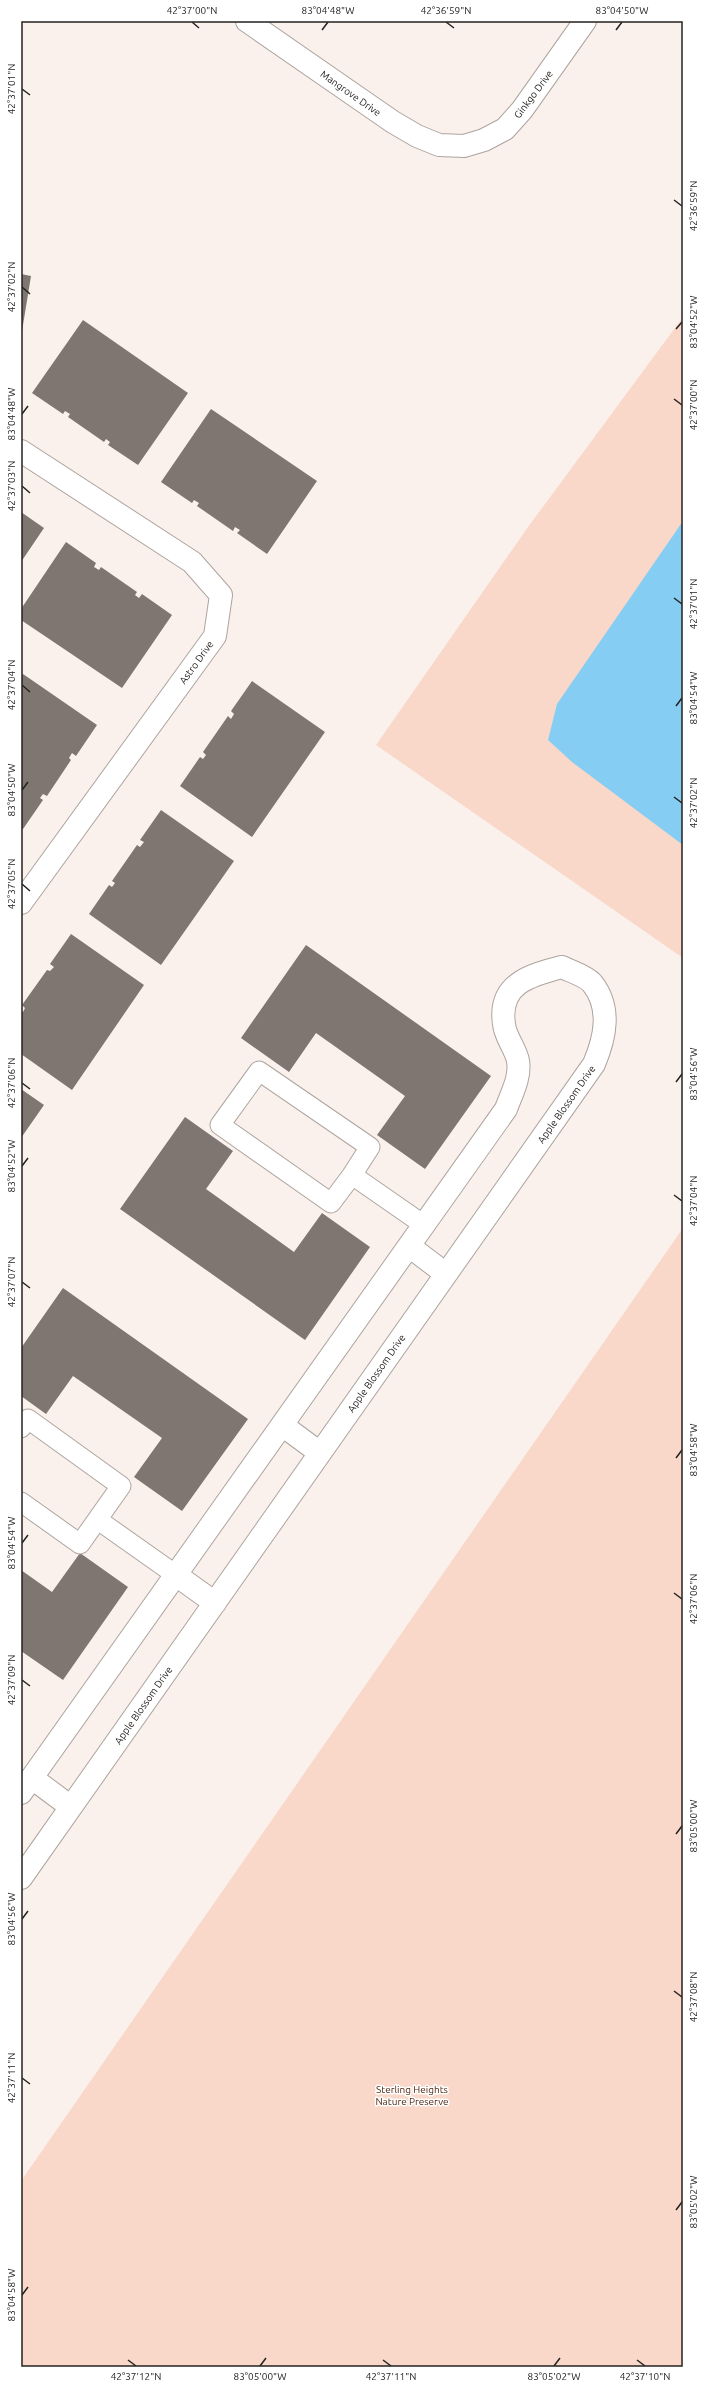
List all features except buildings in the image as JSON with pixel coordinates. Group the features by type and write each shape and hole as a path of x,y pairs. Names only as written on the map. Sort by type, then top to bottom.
{"street":[{"name":"Mangrove Drive","path":"247,21 393,122 417,136 439,145 464,146"},
{"name":"Ginkgo Drive","path":"464,146 484,140 505,129 522,110 585,21"},
{"name":"Astro Drive","path":"21,451 192,562 221,595 215,636 21,904"},
{"name":"Apple Blossom Drive","path":"21,1878 71,1807 214,1603 594,1064 605,1032 603,1007 591,982 562,967 533,974 517,984 504,999 504,1024 518,1061 518,1074 506,1109 26,1786 71,1807"},
{"path":"409,1246 446,1274"},
{"path":"282,1425 320,1453"},
{"path":"176,1575 214,1603"}],"lane":[{"path":"259,1071 370,1147 352,1175 331,1203 220,1125 259,1071"},
{"path":"352,1175 424,1225"},
{"path":"21,1428 28,1419 121,1486 80,1544 21,1502"},
{"path":"98,1520 176,1575"}],"green space":[{"path":"683,317 683,958 376,745 528,527"},
{"name":"Sterling Heights Nature Preserve","path":"683,1228 683,2367 21,2367 21,2181"}],"water":[{"path":"683,521 683,845 572,762 548,740 557,704"}]}
